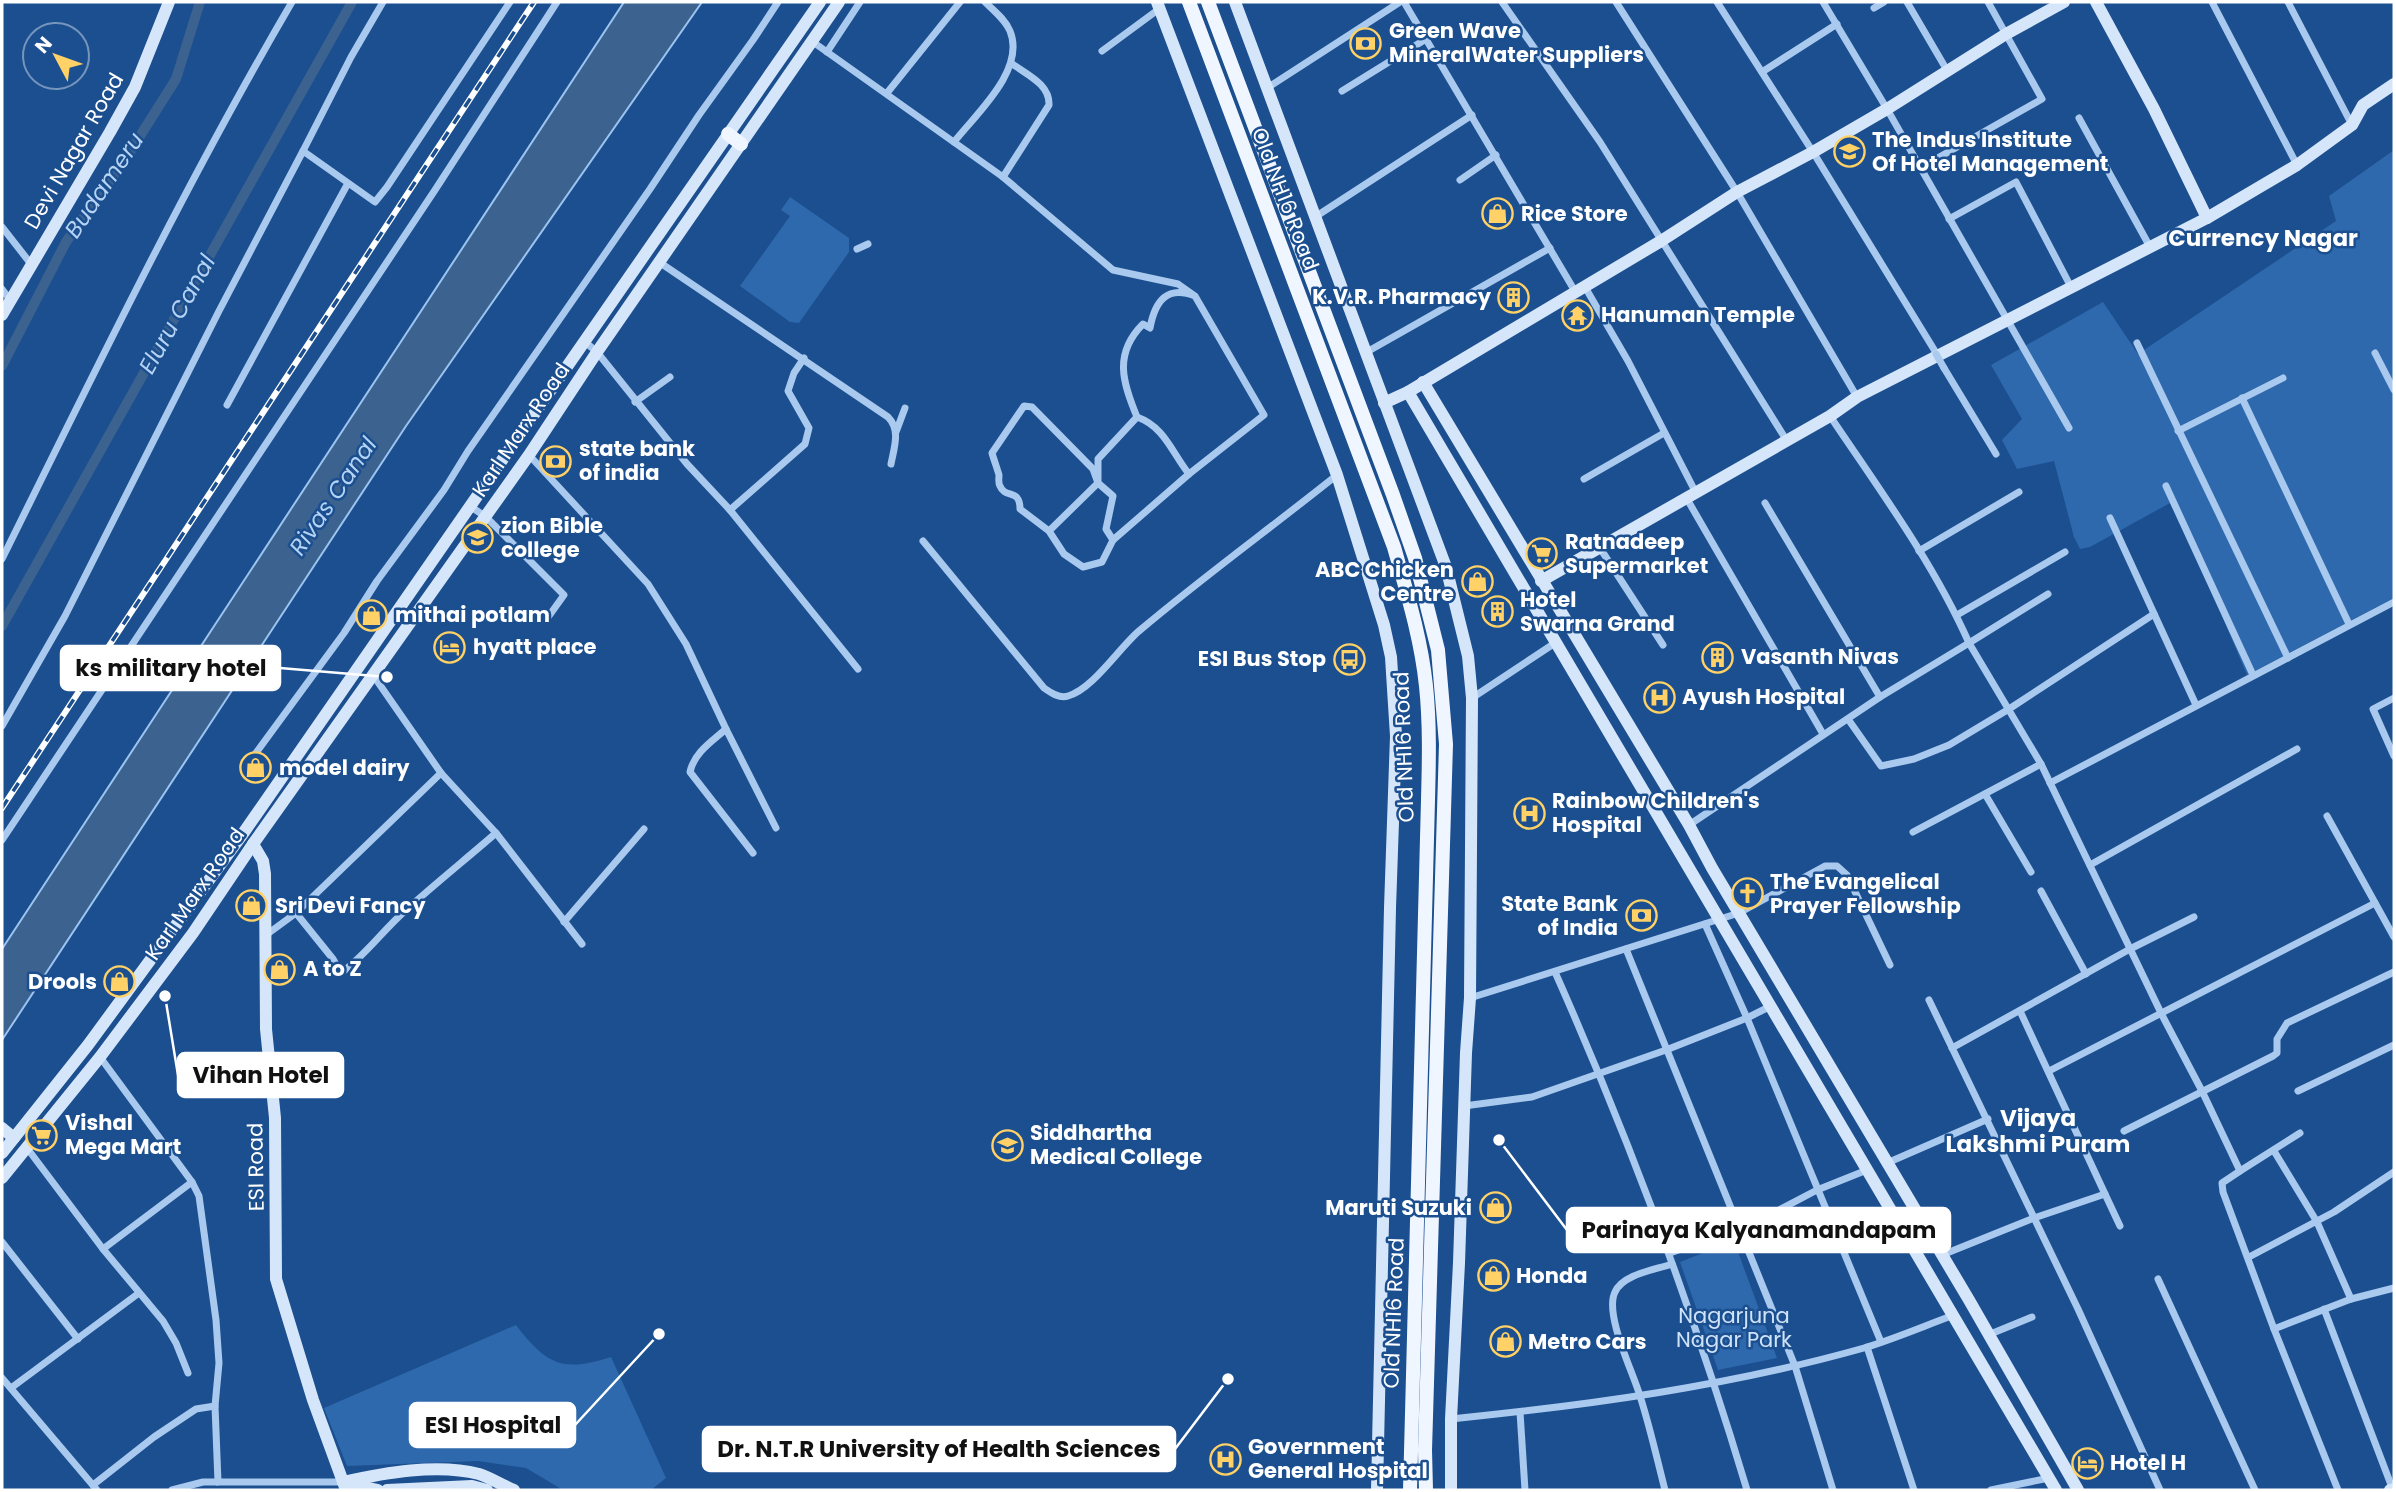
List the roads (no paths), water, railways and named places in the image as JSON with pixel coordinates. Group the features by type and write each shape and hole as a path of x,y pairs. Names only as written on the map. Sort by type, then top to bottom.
{"main road":[{"name":"Old NH16 Road","path":"1189,2 1394,547 1416,627 1426,685 1428,800 1410,1490"},
{"name":"Old NH16 Road","path":"1208,2 1398,507 1415,558 1438,650 1446,744 1426,1490"},
{"path":"728,134 741,144"}],"street":[{"name":"Devi Nagar Road","path":"2,315 135,86 169,2"},
{"path":"2,559 102,353 208,148 292,2"},
{"path":"2,726 65,616 219,311 351,57 383,2"},
{"path":"303,151 347,185 375,202 510,2"},
{"path":"2,840 557,2"},
{"path":"250,761 444,490 468,451 778,2"},
{"name":"Karl Marx Road","path":"2,1153 179,923 820,2"},
{"name":"Karl Marx Road","path":"2,1178 100,1057 192,933 486,517 839,2"},
{"path":"827,52 860,2"},
{"path":"887,93 960,2"},
{"path":"954,142 998,87 1011,63 1013,44 1009,30 985,2"},
{"path":"1235,2 1446,567 1468,656 1472,698 1470,998 1451,1419 1451,1490"},
{"path":"1267,88 1402,2 1550,248 1628,361 1664,433 1691,496 1823,734"},
{"path":"1502,2 1600,142 1787,441"},
{"path":"1616,2 1737,192 1857,397"},
{"path":"1717,2 1813,152 1996,454"},
{"path":"1823,2 2069,428"},
{"path":"1874,8 1884,2"},
{"path":"1907,2 1948,72"},
{"path":"1920,168 2042,99 1988,2"},
{"path":"1384,403 1423,383 1661,241 1737,192 1813,152 1948,72 2006,34 2064,2"},
{"path":"2096,2 2154,109 2207,218"},
{"path":"2212,2 2297,166"},
{"path":"2288,2 2352,125"},
{"path":"1102,51 1158,5 1338,475 1384,625 1391,657 1396,736 1377,1490"},
{"path":"1762,72 1837,24"},
{"path":"1342,91 1426,39"},
{"path":"813,42 1003,177 1113,270 1178,284 1195,296 1264,415 1189,474 1113,540 1101,562 1083,567 1064,554 1049,531 1020,509 1020,501 1014,494 1005,492 999,486 992,453 1024,406 1032,407 1093,469 1098,483 1113,496 1106,529 1113,540"},
{"path":"1003,177 1049,105 1049,95 1045,88 1011,63"},
{"path":"1541,581 1787,441 1832,419 1857,397 1939,359 2071,287 2207,218 2297,166 2352,125 2363,105 2394,84"},
{"path":"1315,217 1472,115"},
{"path":"2079,118 2150,247"},
{"path":"1460,180 1496,155"},
{"path":"1949,219 2016,182 2071,287"},
{"path":"227,405 347,185"},
{"path":"2,227 30,264"},
{"path":"857,249 869,244"},
{"path":"1365,353 1550,248"},
{"path":"659,262 888,417 894,423 896,432"},
{"path":"2,289 11,301"},
{"path":"1189,474 1177,459 1168,440 1151,422 1138,417 1123,378 1125,348 1143,324 1150,328 1152,317 1161,300 1174,292 1195,296"},
{"path":"584,341 597,352 687,464 730,510 858,669"},
{"path":"2137,343 2288,658"},
{"path":"2375,354 2394,390"},
{"path":"730,510 798,452 809,436 809,428 788,391 793,373 804,359"},
{"path":"635,402 670,377"},
{"path":"2178,431 2283,378"},
{"path":"1423,383 1689,825 2078,1490"},
{"path":"1408,391 2056,1490"},
{"path":"2242,398 2349,624"},
{"path":"891,464 896,432 905,408"},
{"path":"1049,531 1098,483 1098,459 1138,417"},
{"path":"1832,419 1919,551 1957,615 1969,643 2041,764 2161,1015 2202,1091 2240,1171"},
{"path":"1584,479 1664,433"},
{"path":"529,455 648,584 686,644 776,828"},
{"path":"923,541 1044,688 1055,695 1066,697 1079,691 1137,633 1338,475"},
{"path":"2166,486 2253,675"},
{"path":"1919,551 2019,492"},
{"path":"1765,503 1880,697"},
{"path":"470,506 486,517 564,595 546,620"},
{"path":"2110,518 2196,705"},
{"path":"1600,548 1663,645"},
{"path":"1957,615 2065,552"},
{"path":"1689,825 1880,697 2048,594"},
{"path":"2050,783 2349,624 2394,603"},
{"path":"1848,719 1881,766 1914,760 1949,745 2009,709 2154,614"},
{"path":"1472,698 1555,643"},
{"path":"1563,654 1579,645"},
{"path":"373,675 441,773 496,833 582,944"},
{"path":"2394,698 2373,709 2394,756"},
{"path":"321,721 334,730"},
{"path":"726,730 697,756 692,762 690,772 753,853"},
{"path":"2090,865 2297,749"},
{"path":"1913,832 2041,764"},
{"path":"266,936 296,913 441,773"},
{"path":"1985,794 2031,872"},
{"path":"2327,816 2394,937"},
{"path":"564,922 644,829"},
{"path":"296,913 341,973 361,959 370,944 405,910 496,833"},
{"name":"ESI Road","path":"253,844 263,862 266,1029 275,1118 276,1279 313,1401 344,1486"},
{"path":"1470,998 1739,914 1825,866 1837,866 1847,875 1890,965"},
{"path":"2041,891 2086,974"},
{"path":"2049,1071 2375,903"},
{"path":"1952,1048 2130,949 2194,917"},
{"path":"179,923 192,933"},
{"path":"1705,924 1747,1018 1881,1342"},
{"path":"1626,949 1795,1366 1833,1490"},
{"path":"1555,972 1600,1073 1670,1253 1715,1383 1747,1490"},
{"path":"2124,1131 2277,1053 2277,1039 2282,1030 2297,1017 2394,972"},
{"path":"1929,1000 1988,1119 2160,1490"},
{"path":"1464,1106 1532,1097 1667,1050 1771,1006"},
{"path":"2020,1012 2120,1226"},
{"path":"96,1034 109,1045"},
{"path":"2298,1091 2394,1045"},
{"path":"100,1057 192,1182 199,1196 216,1320 219,1379 215,1406 218,1482"},
{"path":"1887,1163 1988,1119"},
{"path":"2,1128 14,1138"},
{"path":"2300,1133 2222,1183 2274,1329 2338,1490"},
{"path":"27,1148 103,1249 163,1321 176,1343 188,1373"},
{"path":"2274,1151 2316,1222 2351,1299"},
{"path":"1670,1253 1739,1228 1817,1190 1867,1170"},
{"path":"2249,1257 2316,1222 2394,1172"},
{"path":"103,1249 192,1182"},
{"path":"1942,1255 2034,1218 2105,1194"},
{"path":"2,1242 78,1339"},
{"path":"1665,1490 1640,1396 1616,1324 1612,1302 1614,1293 1624,1281 1672,1264"},
{"path":"2158,1279 2255,1490"},
{"path":"2274,1329 2351,1299 2394,1288"},
{"path":"11,1388 139,1293"},
{"path":"2324,1310 2392,1490"},
{"path":"1451,1419 1640,1396 1715,1383 1867,1347 1954,1315"},
{"path":"1988,1335 2032,1317"},
{"path":"1867,1347 1914,1490"},
{"path":"2,1378 95,1488 154,1437 196,1409 215,1406"},
{"path":"1520,1412 1525,1490"},
{"path":"344,1486 387,1472 452,1470 481,1475 514,1490"},
{"path":"1992,1490 2049,1478"},
{"path":"172,1490 218,1482 344,1486 378,1490"},
{"path":"387,1490 472,1486 487,1490"}],"water":[{"name":"Rivas Canal","path":"624,2 702,2 406,426 2,1040 2,949"}],"waterway":[{"name":"Budameru","path":"2,366 66,242 128,155 176,79 200,2"},
{"name":"Eluru Canal","path":"2,626 352,2"}],"railway":[{"path":"2,808 534,2"}],"place":[{"name":"Green Wave MineralWater Suppliers","path":"1366,43"},
{"name":"The Indus Institute Of Hotel Management","path":"1849,152"},
{"name":"Rice Store","path":"1498,214"},
{"name":"K.V.R. Pharmacy","path":"1514,297"},
{"name":"Hanuman Temple","path":"1578,315"},
{"name":"state bank of india","path":"556,461"},
{"name":"zion Bible college","path":"478,538"},
{"name":"Ratnadeep Supermarket","path":"1542,554"},
{"name":"ABC Chicken Centre","path":"1477,582"},
{"name":"Hotel Swarna Grand","path":"1497,612"},
{"name":"mithai potlam","path":"372,615"},
{"name":"hyatt place","path":"450,647"},
{"name":"Vasanth Nivas","path":"1718,657"},
{"name":"ESI Bus Stop","path":"1349,659"},
{"name":"ks military hotel","path":"387,677"},
{"name":"Ayush Hospital","path":"1659,697"},
{"name":"model dairy","path":"256,768"},
{"name":"Rainbow Children's Hospital","path":"1529,813"},
{"name":"The Evangelical Prayer Fellowship","path":"1747,894"},
{"name":"Sri Devi Fancy","path":"252,906"},
{"name":"State Bank of India","path":"1641,916"},
{"name":"A to Z","path":"280,969"},
{"name":"Drools","path":"120,982"},
{"name":"Vihan Hotel","path":"165,996"},
{"name":"Vishal Mega Mart","path":"42,1135"},
{"name":"Parinaya Kalyanamandapam","path":"1499,1140"},
{"name":"Siddhartha Medical College","path":"1007,1145"},
{"name":"Maruti Suzuki","path":"1495,1208"},
{"name":"Honda","path":"1493,1276"},
{"name":"ESI Hospital","path":"659,1334"},
{"name":"Metro Cars","path":"1505,1342"},
{"name":"Dr. N.T.R University of Health Sciences","path":"1228,1379"},
{"name":"Government General Hospital","path":"1225,1459"},
{"name":"Hotel H","path":"2087,1463"}],"district":[{"name":"Currency Nagar","path":"2263,238"},
{"name":"Vijaya Lakshmi Puram","path":"2038,1131"}],"park label":[{"name":"Nagarjuna Nagar Park","path":"1734,1328"}]}
